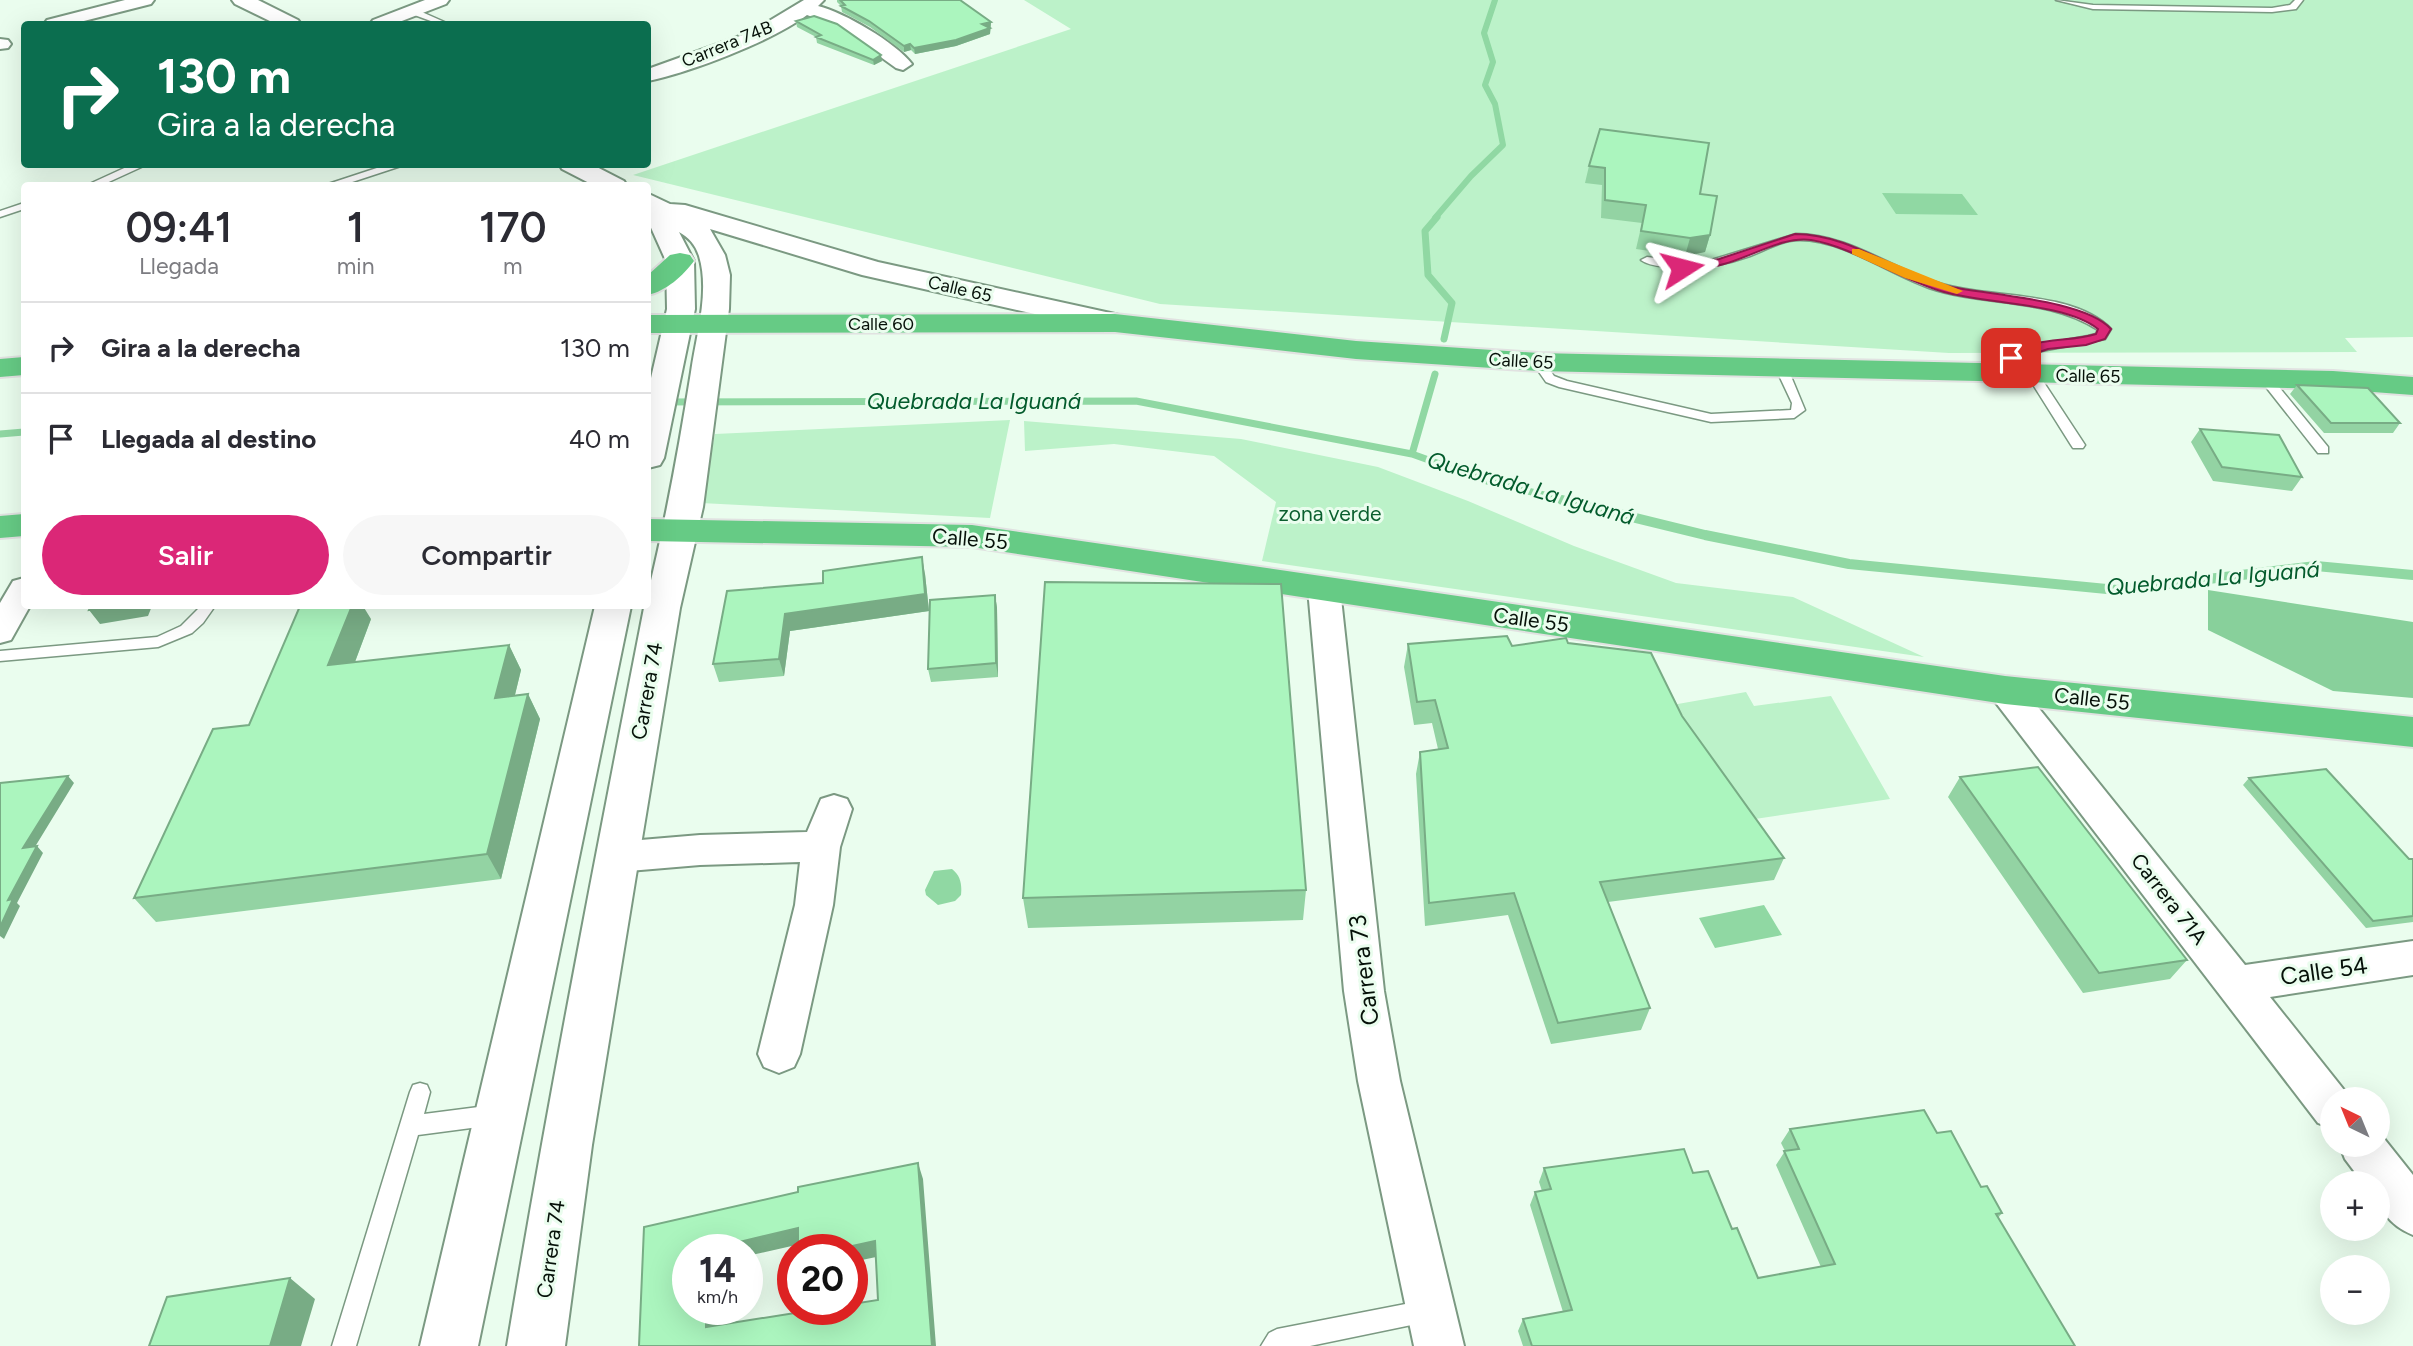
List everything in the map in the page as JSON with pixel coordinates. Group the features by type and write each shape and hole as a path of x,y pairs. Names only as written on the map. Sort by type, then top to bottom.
{"highway":[{"path":"651,285 680,261"},
{"name":"Calle 60","path":"651,326 674,337 710,337 1115,323"},
{"name":"Calle 65","path":"1115,323 1356,350 1538,362 2333,380 2413,386"},
{"path":"0,368 21,366"},
{"path":"0,527 21,525"},
{"name":"Calle 55","path":"664,530 972,536 2005,690 2413,732"}],"street":[{"path":"64,21 145,0"},
{"path":"242,0 285,21"},
{"path":"387,21 440,0"},
{"name":"Carrera 74B","path":"651,74 764,32 810,5 852,25 903,64"},
{"path":"579,168 607,182"},
{"name":"Calle 65","path":"651,202 872,269 1115,323"},
{"name":"Carrera 74","path":"536,1346 566,1145 662,608 664,530 694,445 710,337 716,275 712,255 702,235 651,203"},
{"path":"651,204 680,261 681,309 651,443"},
{"name":"Carrera 73","path":"1324,589 1364,991 1379,1081 1434,1328"},
{"path":"0,632 21,594"},
{"path":"449,1346 613,609"},
{"name":"Carrera 71A","path":"2005,690 2320,1091"},
{"path":"779,1054 814,905 821,847 834,810"},
{"path":"617,857 700,850 821,847"},
{"name":"Calle 54","path":"2236,984 2413,958"},
{"path":"2371,1157 2413,1212"}],"lane":[{"path":"2060,0 2093,7 2272,10 2293,7 2299,0"},
{"path":"412,11 437,21"},
{"path":"100,182 133,168"},
{"path":"341,182 388,168"},
{"path":"0,214 21,207"},
{"path":"1647,260 1682,268 1701,267 1778,241 1811,237 1841,245 1893,269 1947,289 2074,313 2105,329 2101,336 2086,341 2048,345 2011,358 2026,374 2078,445"},
{"path":"1538,362 1550,379 1563,384 1711,418 1794,414 1799,410 1798,403 1782,369"},
{"path":"2266,379 2323,450"},
{"path":"0,656 158,642 181,635 198,621 206,609"},
{"path":"344,1346 420,1092"},
{"path":"410,1126 500,1114"},
{"path":"1273,1346 1277,1341 1434,1328"}],"green space":[{"path":"1024,0 2413,0 2413,337 2345,338 2357,352 1949,353 1160,304 633,175 1071,29"},
{"path":"1010,420 990,518 701,503 715,434"},
{"name":"zona verde","path":"1024,421 1241,439 1378,467 1468,501 1574,546 1676,583 1793,597 1924,657 1262,561 1276,502 1214,456 1114,444 1025,451"},
{"path":"1746,692 1754,706 1831,696 1890,799 1735,822 1672,705"}],"shaded area":[{"path":"1882,193 1962,194 1978,215 1896,214"},
{"path":"2208,590 2413,622 2413,698 2333,691 2208,630"},
{"path":"952,869 960,881 961,895 955,901 938,905 926,895 925,890 934,871"},
{"path":"1764,905 1782,935 1715,948 1699,918"}],"building":[{"path":"840,0 960,0 991,22 982,24 990,28 956,40 914,48 910,44 904,46 869,21 841,6 845,5"},
{"path":"814,16 837,24 881,55 873,60 816,37 821,35 796,21"},
{"path":"1600,129 1709,143 1700,194 1717,196 1710,235 1690,238 1641,231 1646,205 1605,200 1605,168 1589,166"},
{"path":"2297,385 2368,388 2400,423 2331,423"},
{"path":"2200,429 2279,435 2302,477 2222,467"},
{"path":"922,557 925,594 785,614 779,659 713,664 727,591 823,583 823,571"},
{"path":"1045,582 1281,584 1306,890 1023,898"},
{"path":"995,595 996,663 928,669 930,600"},
{"path":"299,609 351,609 328,665 509,645 495,698 528,694 487,854 134,898 213,729 249,725"},
{"path":"1507,636 1512,646 1566,638 1568,643 1651,653 1682,716 1784,858 1600,882 1650,1008 1558,1023 1514,893 1429,903 1420,752 1448,748 1435,700 1417,702 1408,644"},
{"path":"2038,767 2187,960 2099,973 1960,777"},
{"path":"2326,769 2409,859 2413,859 2413,916 2373,921 2249,778"},
{"path":"68,776 23,848 37,846 8,900 13,899 0,927 0,783"},
{"path":"1924,1110 1937,1133 1951,1131 1981,1187 1987,1186 2002,1213 1996,1214 2075,1346 1532,1346 1523,1319 1572,1310 1535,1192 1551,1189 1544,1168 1684,1149 1693,1173 1708,1171 1732,1229 1737,1228 1758,1278 1835,1264 1784,1151 1799,1149 1790,1129"},
{"path":"918,1163 932,1346 639,1346 644,1227 798,1192 798,1187","holes":["798,1228 798,1234 868,1234 868,1243 875,1241 878,1300 868,1302 868,1325 777,1325 777,1316 763,1318 763,1325 672,1325 672,1234 763,1234 763,1236"]},
{"path":"290,1278 270,1346 149,1346 167,1297"}],"waterway":[{"path":"1435,218 1471,176 1503,145 1495,104 1485,85 1493,62 1484,33 1495,0"},
{"path":"1437,217 1425,231 1428,275 1452,303 1444,339"},
{"path":"1412,454 1435,374"},
{"name":"Quebrada La Iguaná","path":"651,402 1136,401 1412,454"},
{"name":"Quebrada La Iguaná","path":"0,434 21,432"},
{"name":"Quebrada La Iguaná","path":"1412,454 1487,481 1569,501"},
{"name":"Quebrada La Iguaná","path":"1562,500 1705,535 1849,564 2117,590 2316,566 2413,575"}],"slow traffic":[{"path":"1856,252 1893,269 1957,291"}],"route":[{"path":"1682,268 1721,262 1778,241 1811,237 1828,240 1947,289 2074,313 2105,329 2101,336 2086,341 2048,345 2011,358"}]}
